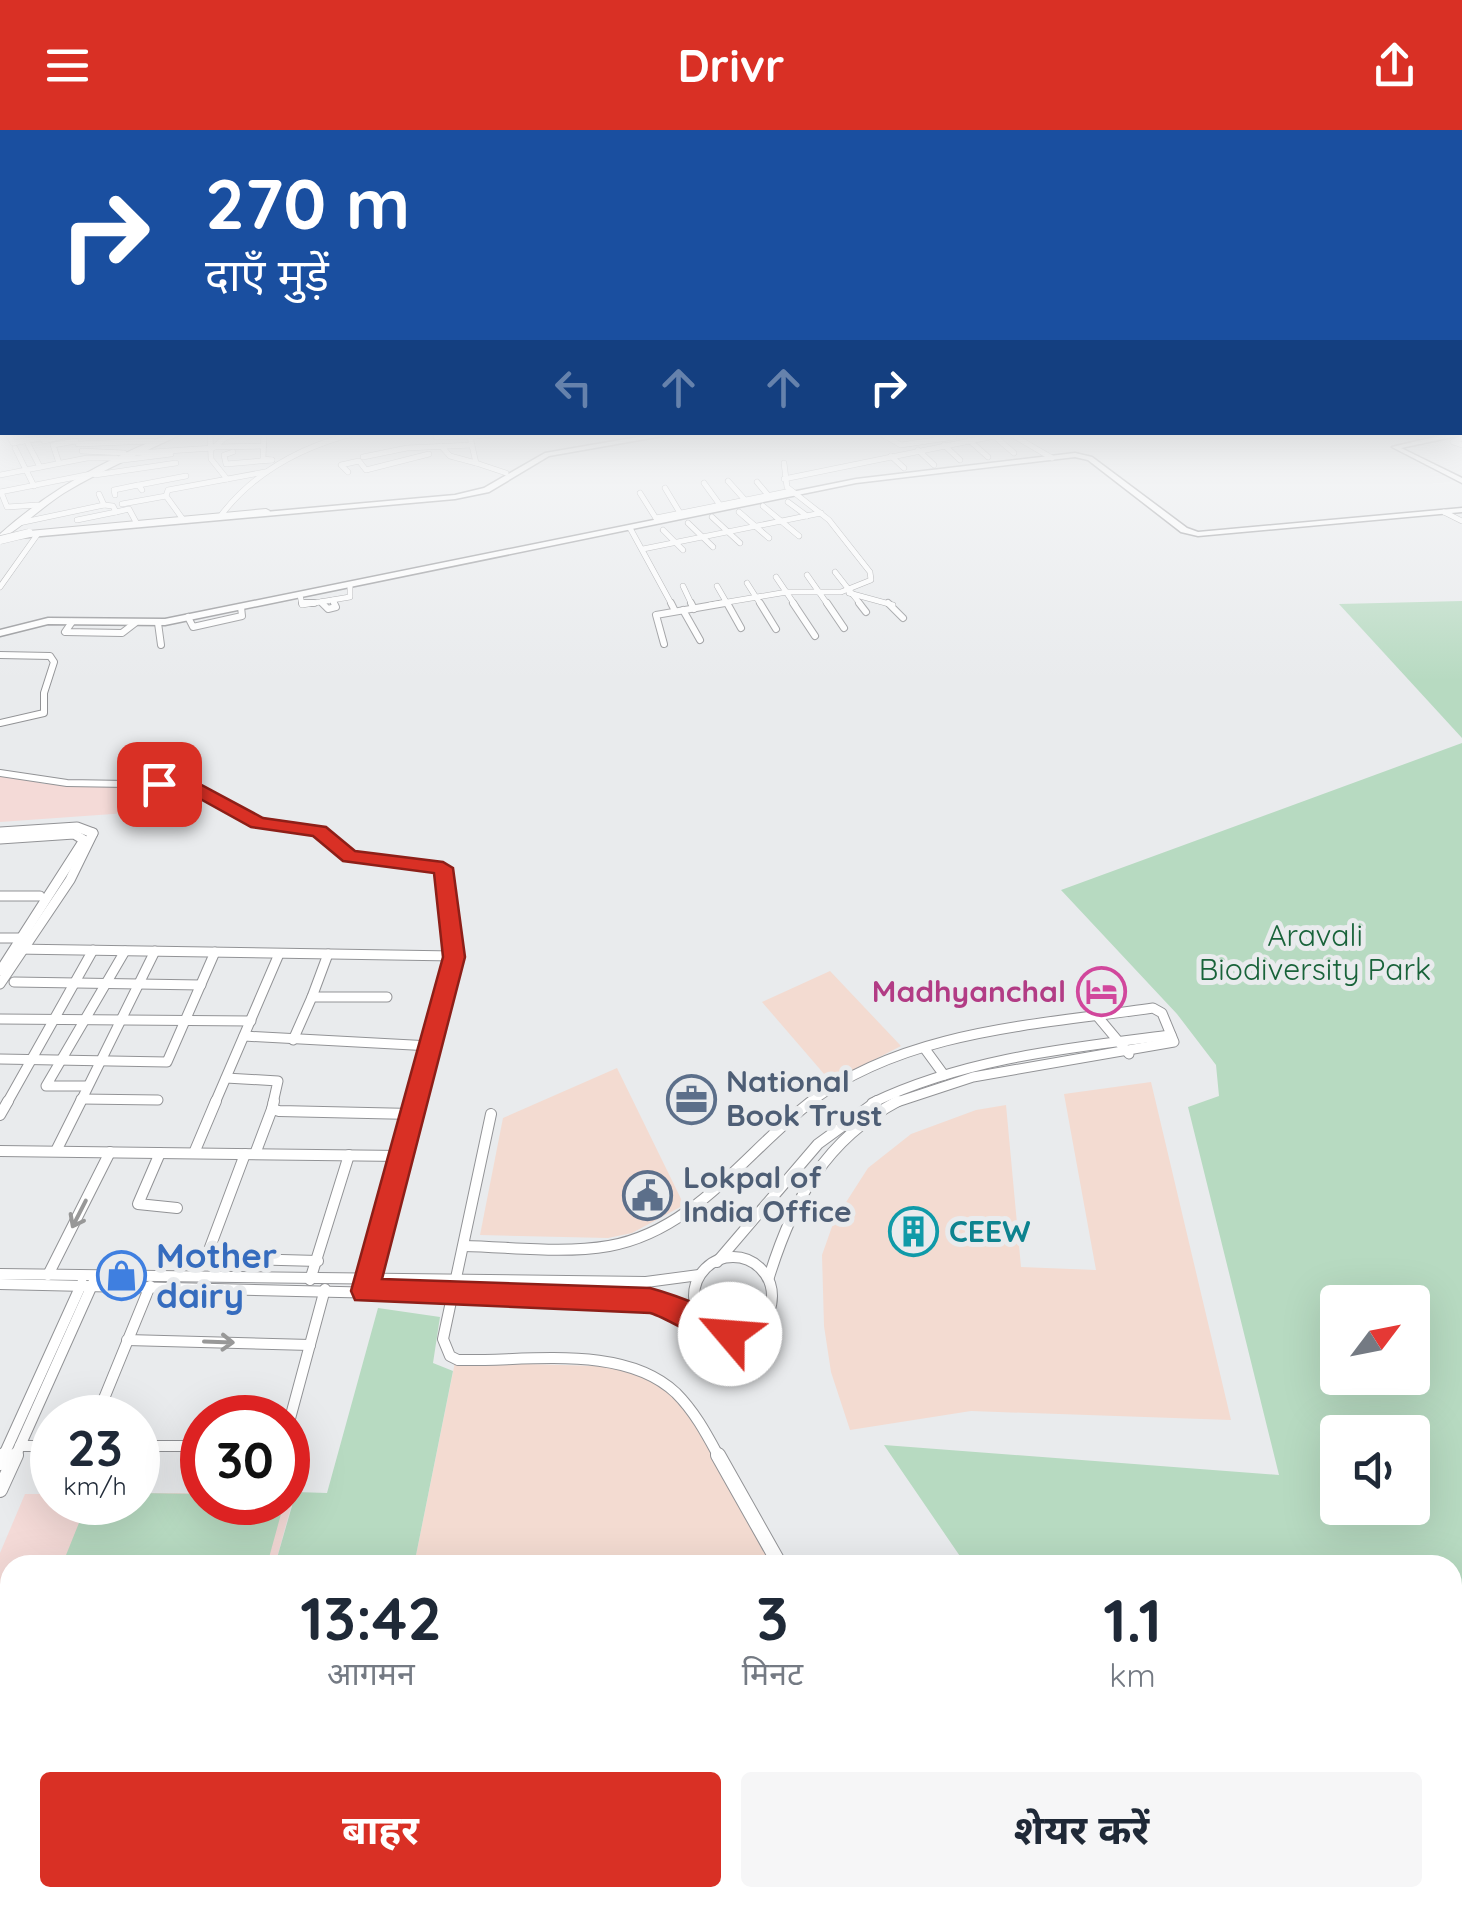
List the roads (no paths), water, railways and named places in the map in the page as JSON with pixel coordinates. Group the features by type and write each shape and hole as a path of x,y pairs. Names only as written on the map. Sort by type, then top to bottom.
{"main road":[{"path":"0,538 27,515"},
{"path":"0,538 29,515"},
{"path":"0,538 226,515"}],"street":[{"path":"16,523 58,515"},
{"path":"77,520 102,515"},
{"path":"132,515 136,522"},
{"path":"0,538 213,515"},
{"path":"0,587 32,534 257,515"},
{"path":"654,515 683,550"},
{"path":"659,524 676,515"},
{"path":"0,633 45,622 158,623 702,515"},
{"path":"742,515 769,538"},
{"path":"774,515 799,536"},
{"path":"642,549 812,515"},
{"path":"823,515 872,574 868,583 849,592"},
{"path":"1164,515 1184,530 1198,534 1411,515"},
{"path":"712,517 740,542"},
{"path":"688,523 713,548"},
{"path":"630,528 700,640"},
{"path":"835,572 866,612"},
{"path":"807,575 844,628"},
{"path":"776,577 815,636"},
{"path":"747,582 776,629"},
{"path":"300,596 302,605 321,602 328,609 336,607 334,600 352,596 350,586"},
{"path":"682,586 694,608"},
{"path":"717,586 740,628"},
{"path":"664,644 655,616 729,606 786,592 849,592 892,604 902,618"},
{"path":"188,617 192,626 212,623 216,630 224,628 224,621 243,615 241,607"},
{"path":"158,623 161,645"},
{"path":"0,655 50,656 54,662 44,693 44,713 0,723"},
{"path":"0,773 67,782 188,785 258,823 319,831 350,856 443,868 454,956 366,1285"},
{"path":"0,984 88,835 3,839"},
{"path":"0,896 40,896"},
{"path":"0,938 20,946 92,950 454,956"},
{"path":"0,972 20,946"},
{"path":"0,1115 92,950"},
{"path":"87,1086 46,1086 125,951"},
{"path":"56,1151 156,952"},
{"path":"0,1059 167,1062 215,952"},
{"path":"194,1153 280,954"},
{"path":"293,1040 328,954"},
{"path":"14,982 201,985"},
{"path":"312,997 388,997"},
{"path":"464,1246 596,1247 652,1233 841,1081 957,1039 1156,1009 1171,1035 1172,1045 968,1080 911,1097 868,1116 834,1146 798,1200 769,1278"},
{"path":"1098,1017 1129,1054"},
{"path":"0,1019 250,1022"},
{"path":"0,1284 88,1281 456,1286 646,1282 699,1275 717,1262 834,1130 876,1100 944,1074 1171,1035"},
{"path":"244,1036 430,1046"},
{"path":"925,1049 944,1074"},
{"path":"226,1078 278,1081 272,1109 206,1258 318,1261"},
{"path":"81,1099 158,1100"},
{"path":"272,1109 412,1114"},
{"path":"491,1114 444,1339 450,1356 458,1360 635,1368 679,1391 774,1555"},
{"path":"0,1150 401,1156"},
{"path":"48,1275 110,1152"},
{"path":"160,1153 138,1204 176,1208"},
{"path":"310,1280 349,1155"},
{"path":"456,1286 668,1304 698,1316 721,1332 754,1329 772,1309 774,1292 769,1278 746,1261 717,1262"},
{"path":"0,1274 88,1281"},
{"path":"698,1316 692,1292 699,1275"},
{"path":"151,1282 310,1280 326,1285"},
{"path":"0,1490 88,1281"},
{"path":"1,1457 88,1281"},
{"path":"105,1395 151,1282"},
{"path":"296,1395 326,1285"},
{"path":"128,1340 310,1345"},
{"path":"20,1446 30,1446"}],"place":[{"name":"Madhyanchal","path":"1101,992"},
{"name":"National Book Trust","path":"691,1099"},
{"name":"Lokpal of India Office","path":"648,1195"},
{"name":"CEEW","path":"914,1232"},
{"name":"Mother dairy","path":"121,1276"}],"park label":[{"name":"Aravali Biodiversity Park","path":"1315,953"}]}
